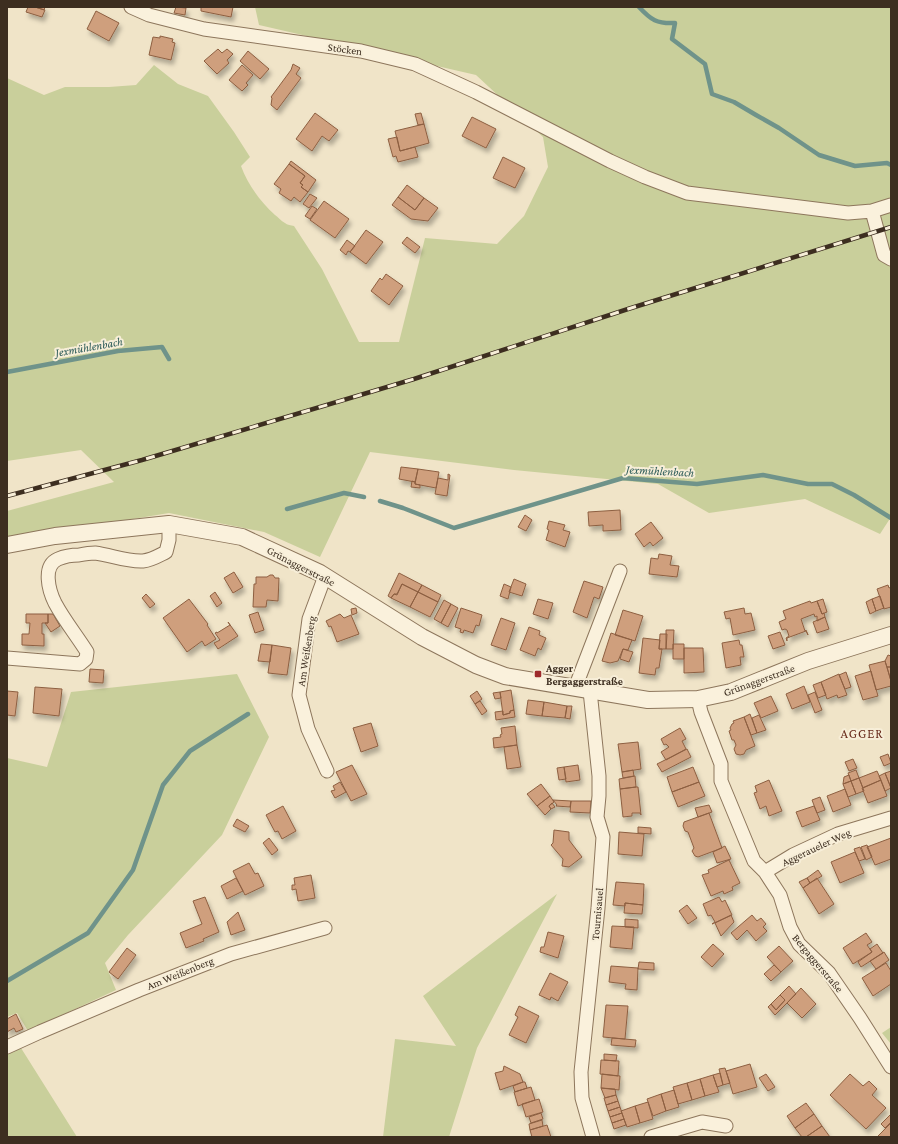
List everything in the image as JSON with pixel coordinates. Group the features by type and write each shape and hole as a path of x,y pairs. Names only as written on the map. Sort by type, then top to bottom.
{"street":[{"name":"Stöcken","path":"131,7 148,15 204,29 361,51 415,64 476,92 645,177 687,193 848,212 872,211 891,205"},
{"path":"872,211 884,255 891,260"},
{"path":"7,658 80,664 86,659 88,652 55,604 48,582 52,565 57,559 94,553 129,560 142,561 154,559 166,552 169,540 169,524"},
{"name":"Grünaggerstraße","path":"7,545 54,536 169,524 242,537 325,576 422,637 476,665 505,676 648,700 698,699 731,692 808,661 891,635"},
{"path":"583,689 620,571"},
{"name":"Am Weißenberg","path":"325,576 309,619 299,695 308,729 327,771"},
{"name":"Tournisauel","path":"583,689 599,776 598,817 603,837 598,908 581,1072 582,1098 593,1137"},
{"name":"Bergaggerstraße","path":"698,699 701,712 721,764 721,781 754,861 765,872 780,894 790,927 799,944 829,973 891,1067"},
{"name":"Aggeraueler Weg","path":"765,872 793,855 838,834 891,818"},
{"name":"Am Weißenberg","path":"7,1047 139,990 231,954 325,928"},
{"path":"651,1137 702,1122 726,1126"}],"green space":[{"path":"255,7 891,7 891,517 880,534 805,499 709,513 658,484 514,470 370,452 320,557 264,532 169,513 7,540 7,511 114,482 81,450 7,461 7,78 44,95 65,87 109,87 136,85 154,65 178,84 208,96 250,157 241,166 251,186 259,198 275,215 286,224 294,226 322,269 359,342 399,342 425,238 497,244 524,216 548,167 543,137 476,75 259,25"},
{"path":"237,674 269,737 222,835 128,935 105,963 116,990 28,1031 17,1013 7,1017 7,758 47,767 71,692"},
{"path":"557,894 477,1048 449,1137 383,1137 395,1039 456,1046 423,996"},
{"path":"891,1027 891,1044 882,1033"},
{"path":"21,1048 77,1137 7,1137 7,1054"}],"building":[{"path":"28,7 35,7 45,10 42,17 26,12"},
{"path":"35,7 45,7 44,10"},
{"path":"176,7 186,8 185,15 174,13"},
{"path":"201,7 233,7 231,17 201,11"},
{"path":"96,11 119,23 109,41 87,29"},
{"path":"160,36 173,39 172,42 175,43 171,60 149,55 153,37 160,38"},
{"path":"218,49 222,53 227,49 233,54 227,60 229,63 217,74 204,61"},
{"path":"248,51 269,69 260,79 240,61"},
{"path":"293,64 300,68 296,74 301,78 277,110 271,105 271,97 291,70"},
{"path":"242,65 253,75 246,83 248,85 242,91 229,80"},
{"path":"315,113 338,130 329,141 322,136 312,151 296,139"},
{"path":"421,113 424,124 418,125 415,114"},
{"path":"472,117 496,129 486,148 462,136"},
{"path":"424,124 429,143 400,151 395,131"},
{"path":"397,137 400,151 415,147 418,157 398,162 396,156 393,157 388,139"},
{"path":"503,157 525,168 515,188 493,178"},
{"path":"291,161 316,180 308,192 301,187 303,185 300,183 305,176 289,164"},
{"path":"289,164 305,176 300,183 303,185 301,187 308,192 300,202 294,197 291,201 279,193 281,189 274,184"},
{"path":"407,185 424,198 415,210 398,197"},
{"path":"310,194 317,198 309,208 303,204"},
{"path":"398,197 415,210 424,198 438,208 428,221 411,219 392,205"},
{"path":"324,201 349,219 335,238 310,220"},
{"path":"312,206 317,209 310,219 305,216"},
{"path":"366,230 383,242 366,264 350,252"},
{"path":"407,237 420,247 415,253 402,243"},
{"path":"347,240 355,246 350,252 348,251 346,255 340,250"},
{"path":"386,274 403,286 389,305 371,291 380,278 382,280"},
{"path":"401,467 418,469 415,482 399,479"},
{"path":"418,469 439,472 436,488 415,484"},
{"path":"448,474 450,475 447,496 435,494 438,478 448,480"},
{"path":"412,481 415,482 415,484 420,485 420,488 411,487"},
{"path":"620,510 621,530 603,531 603,525 589,526 588,512"},
{"path":"525,515 532,520 526,531 518,527"},
{"path":"549,521 565,525 563,530 570,532 565,547 546,540 549,530 547,529"},
{"path":"651,522 663,538 653,546 650,542 644,547 635,534"},
{"path":"659,554 672,556 670,565 679,566 677,577 649,574 651,558 658,559"},
{"path":"234,572 243,587 233,593 224,578"},
{"path":"399,573 422,585 418,592 402,584 397,594 394,594 391,598 388,596"},
{"path":"273,575 275,578 279,578 278,601 267,600 266,607 253,607 254,584 256,584 256,577 267,577"},
{"path":"514,579 526,584 522,596 509,592"},
{"path":"584,581 603,587 599,599 594,597 587,618 573,612"},
{"path":"402,584 418,592 410,607 391,598 394,594 397,595"},
{"path":"504,584 511,587 508,599 500,596"},
{"path":"422,585 441,595 438,602 418,592"},
{"path":"888,585 889,588 891,587 891,607 884,609 877,589"},
{"path":"215,592 222,603 217,607 210,596"},
{"path":"418,592 438,602 430,617 410,607"},
{"path":"146,594 155,604 150,608 142,598"},
{"path":"880,596 884,608 876,611 872,599"},
{"path":"189,599 208,624 207,625 216,639 205,646 202,641 187,652 163,618"},
{"path":"538,599 553,603 548,619 533,614"},
{"path":"823,599 827,612 822,614 817,601"},
{"path":"872,599 876,611 870,614 866,602"},
{"path":"444,600 451,604 441,623 434,619"},
{"path":"810,601 811,603 817,601 822,614 824,613 825,617 817,621 817,616 815,617 814,614 801,619 808,635 806,631 787,638 787,641 786,638 789,636 787,630 782,630 779,622 786,619 783,611"},
{"path":"451,604 458,608 448,627 441,623"},
{"path":"356,608 357,613 352,615 351,609"},
{"path":"461,608 482,615 479,626 476,625 473,633 464,630 463,633 460,632 461,629 455,627"},
{"path":"744,608 745,614 751,613 755,630 733,635 730,618 726,619 724,612"},
{"path":"623,610 643,616 635,641 615,635"},
{"path":"258,612 264,630 255,633 249,615"},
{"path":"26,614 48,614 48,623 42,623 44,646 22,645 22,634 29,634 30,623 26,623"},
{"path":"48,614 53,614 60,626 51,632 45,623 48,623"},
{"path":"340,614 344,618 351,615 359,634 337,642 331,626 329,627 326,621"},
{"path":"825,617 829,629 817,633 813,622"},
{"path":"501,618 515,623 506,650 491,645"},
{"path":"228,622 238,636 218,649 214,643 220,640 215,633 230,625"},
{"path":"529,627 540,631 539,635 546,638 541,650 538,648 535,656 520,650"},
{"path":"666,630 674,630 673,649 666,649"},
{"path":"780,632 785,645 773,649 768,636"},
{"path":"611,633 632,640 628,650 623,649 618,661 610,663 602,661"},
{"path":"660,634 667,634 666,649 659,649"},
{"path":"643,638 660,640 659,649 662,649 659,668 656,668 655,675 639,673"},
{"path":"739,640 740,645 742,645 744,657 740,657 741,665 726,668 722,643"},
{"path":"261,644 272,645 270,662 258,661"},
{"path":"673,644 684,644 684,659 673,659"},
{"path":"272,645 291,648 287,675 268,673"},
{"path":"684,648 703,648 704,672 684,673"},
{"path":"623,649 633,652 629,662 620,659"},
{"path":"888,655 891,656 891,667 887,667 885,661"},
{"path":"885,661 891,686 876,690 869,665"},
{"path":"887,667 891,667 891,681"},
{"path":"90,669 104,670 103,683 89,682"},
{"path":"871,671 878,696 863,700 855,676"},
{"path":"846,672 851,687 845,689 839,675"},
{"path":"839,674 847,695 838,698 837,695 827,699 821,682"},
{"path":"821,682 826,695 818,698 813,685"},
{"path":"804,686 810,702 792,709 786,694"},
{"path":"35,687 62,689 59,716 33,713"},
{"path":"511,690 514,710 503,715 500,692"},
{"path":"7,691 18,692 15,716 7,715"},
{"path":"477,691 482,699 475,704 470,696"},
{"path":"500,692 501,698 495,699 493,693"},
{"path":"815,692 822,710 815,713 808,695"},
{"path":"771,696 778,711 761,718 754,703"},
{"path":"528,700 544,702 542,716 526,714"},
{"path":"480,701 487,711 482,715 475,704"},
{"path":"544,702 567,706 565,718 542,716"},
{"path":"567,706 572,706 570,719 565,718"},
{"path":"514,710 515,717 496,720 495,712 503,711 503,715"},
{"path":"750,714 757,733 751,735 744,717"},
{"path":"759,715 766,730 757,733 752,718"},
{"path":"744,717 755,746 746,750 744,754 740,755 736,754 734,749 736,745 734,740 732,740 729,731 734,723 733,721"},
{"path":"371,723 378,746 361,752 353,728"},
{"path":"515,726 517,745 494,748 493,738 501,737 501,728"},
{"path":"680,728 686,739 682,741 686,749 666,760 661,752 669,747 666,744 664,745 661,739"},
{"path":"638,742 641,769 622,772 618,744"},
{"path":"517,745 521,767 507,769 504,747"},
{"path":"687,749 691,757 662,772 657,764"},
{"path":"888,754 891,763 884,766 880,757"},
{"path":"853,759 857,768 849,771 845,762"},
{"path":"352,765 367,794 351,801 336,772"},
{"path":"578,765 580,780 566,782 564,767"},
{"path":"564,767 566,779 559,780 557,768"},
{"path":"693,767 699,782 672,792 667,777"},
{"path":"633,770 634,776 623,778 622,772"},
{"path":"856,770 859,778 851,781 848,773"},
{"path":"877,771 881,780 863,788 859,778"},
{"path":"891,771 891,788 885,773"},
{"path":"885,773 891,788 885,791 879,776"},
{"path":"849,775 851,781 843,784 844,777"},
{"path":"635,776 636,787 620,789 619,779"},
{"path":"859,778 864,791 856,794 851,781"},
{"path":"769,780 782,811 769,816 766,806 760,809 754,793 757,792 755,786"},
{"path":"881,780 887,796 868,803 862,788"},
{"path":"851,781 856,794 848,797 843,784"},
{"path":"340,782 346,792 335,798 331,791 335,790 333,786"},
{"path":"699,782 705,796 678,807 672,792"},
{"path":"541,784 550,796 537,806 527,794"},
{"path":"638,787 641,815 640,813 632,813 632,816 623,817 620,789"},
{"path":"845,789 851,805 833,812 827,796"},
{"path":"550,796 554,802 549,806 551,809 545,815 537,806"},
{"path":"820,797 825,810 817,813 812,800"},
{"path":"553,800 571,801 570,807 556,806 557,805"},
{"path":"571,801 591,801 590,813 570,812"},
{"path":"552,803 555,807 551,809 549,806"},
{"path":"709,805 712,812 698,817 695,808"},
{"path":"283,806 296,831 282,839 278,831 275,832 266,815"},
{"path":"814,806 820,820 802,827 796,812"},
{"path":"709,813 722,848 698,857 695,856 692,851 694,848 688,832 685,831 683,826 684,822"},
{"path":"237,819 249,826 245,832 233,826"},
{"path":"638,827 651,828 651,834 638,833"},
{"path":"554,830 569,832 569,840 582,857 569,867 562,866 563,859 551,845 553,843"},
{"path":"619,832 644,834 642,856 618,854"},
{"path":"269,838 278,850 272,855 263,843"},
{"path":"891,838 891,859 875,865 867,847"},
{"path":"867,845 872,857 866,860 861,847"},
{"path":"725,846 731,859 717,863 713,852"},
{"path":"860,847 865,859 859,861 854,849"},
{"path":"855,852 864,873 840,883 831,862"},
{"path":"729,860 740,883 732,887 733,890 724,894 723,891 711,896 702,875 709,873 708,870"},
{"path":"249,863 255,874 258,873 264,886 245,895 233,871"},
{"path":"818,870 822,876 810,883 807,878"},
{"path":"311,875 315,898 298,901 296,889 292,890 292,885 295,885 294,878"},
{"path":"236,878 243,891 227,899 221,886"},
{"path":"807,878 810,883 803,888 799,882"},
{"path":"817,878 834,904 819,914 803,888"},
{"path":"616,882 644,884 643,905 625,903 625,906 613,905"},
{"path":"205,897 219,932 203,939 204,941 186,948 180,933 202,924 193,901"},
{"path":"719,897 722,902 725,900 732,915 712,924 715,922 711,915 708,916 703,904"},
{"path":"625,903 643,905 642,914 624,913"},
{"path":"687,905 697,918 688,924 679,911"},
{"path":"238,912 245,930 231,935 227,922"},
{"path":"731,915 734,922 721,936 715,923"},
{"path":"752,915 757,921 761,918 766,924 763,927 767,931 756,941 747,930 737,940 731,933"},
{"path":"625,919 638,920 638,928 625,927"},
{"path":"612,926 634,927 632,949 610,947"},
{"path":"548,932 564,936 558,958 540,952 541,947 544,947"},
{"path":"866,933 872,942 867,945 872,952 853,964 843,948"},
{"path":"713,944 724,954 712,967 701,957"},
{"path":"877,944 883,953 861,967 858,962 872,952 870,949"},
{"path":"779,946 793,961 781,972 767,957"},
{"path":"127,948 136,955 118,979 109,972"},
{"path":"884,952 889,960 876,969 870,961"},
{"path":"639,962 654,963 654,970 638,969"},
{"path":"886,963 891,971 891,984 873,996 862,978"},
{"path":"774,965 781,972 771,981 764,974"},
{"path":"611,966 638,968 637,990 625,989 626,984 609,982"},
{"path":"550,973 568,982 558,1001 551,997 550,1000 539,995"},
{"path":"789,986 796,994 775,1015 768,1007 771,1004 776,1010 785,1000 780,995"},
{"path":"801,988 816,1004 802,1018 787,1003"},
{"path":"780,995 785,1000 776,1010 771,1004"},
{"path":"606,1005 628,1006 625,1039 603,1037"},
{"path":"519,1006 539,1016 526,1043 509,1035 518,1017 515,1015"},
{"path":"16,1014 23,1029 16,1032 14,1028 7,1032 7,1019"},
{"path":"612,1038 636,1040 635,1047 611,1045"},
{"path":"604,1054 617,1055 616,1061 604,1060"},
{"path":"601,1060 619,1061 618,1076 600,1074"},
{"path":"750,1064 757,1087 733,1094 726,1071"},
{"path":"504,1066 520,1074 523,1082 500,1090 495,1073 503,1071"},
{"path":"725,1068 730,1083 723,1085 719,1069"},
{"path":"720,1073 723,1085 717,1087 713,1075"},
{"path":"602,1074 620,1076 619,1090 601,1088"},
{"path":"766,1074 775,1087 768,1091 759,1078"},
{"path":"850,1074 863,1086 869,1081 877,1089 872,1095 886,1108 866,1129 830,1095"},
{"path":"713,1075 719,1092 705,1096 700,1079"},
{"path":"700,1079 705,1096 692,1100 687,1083"},
{"path":"525,1082 527,1088 515,1092 513,1086"},
{"path":"687,1083 692,1100 678,1104 673,1087"},
{"path":"531,1087 535,1100 518,1106 514,1092"},
{"path":"601,1088 615,1089 616,1095 605,1098"},
{"path":"674,1090 679,1107 666,1111 661,1094"},
{"path":"661,1094 666,1111 653,1116 647,1099"},
{"path":"616,1095 618,1101 606,1105 604,1098"},
{"path":"539,1099 543,1112 526,1117 522,1104"},
{"path":"618,1101 620,1107 608,1111 606,1105"},
{"path":"648,1102 653,1119 640,1123 635,1106"},
{"path":"806,1103 814,1114 795,1128 787,1116"},
{"path":"635,1106 640,1123 627,1127 621,1111"},
{"path":"620,1107 622,1113 610,1117 608,1111"},
{"path":"541,1113 543,1119 531,1123 529,1117"},
{"path":"622,1113 624,1119 612,1123 610,1117"},
{"path":"814,1114 822,1126 806,1137 802,1137 795,1128"},
{"path":"891,1114 891,1122 885,1128 881,1124"},
{"path":"624,1119 626,1125 614,1129 612,1123"},
{"path":"542,1120 543,1126 530,1130 529,1124"},
{"path":"891,1123 891,1137 877,1137"},
{"path":"547,1125 551,1137 532,1137 530,1130"},
{"path":"822,1126 830,1137 806,1137"}],"waterway":[{"path":"639,7 647,15 659,22 675,23 672,39 705,64 712,94 734,102 779,128 819,155 855,166 887,163 891,165"},
{"name":"Jexmühlenbach","path":"7,372 118,351 162,347 169,359"},
{"name":"Jexmühlenbach","path":"380,501 403,508 454,528 623,478 697,484 763,475 808,484 832,484 854,495 891,518"},
{"path":"287,509 344,493 364,497"},
{"path":"7,981 88,933 133,870 163,785 190,751 248,714"}],"railway":[{"path":"7,496 142,460 414,379 628,309 891,227"}],"place":[{"name":"Agger Bergaggerstraße","path":"538,674"}],"district":[{"name":"AGGER","path":"862,733"}]}
